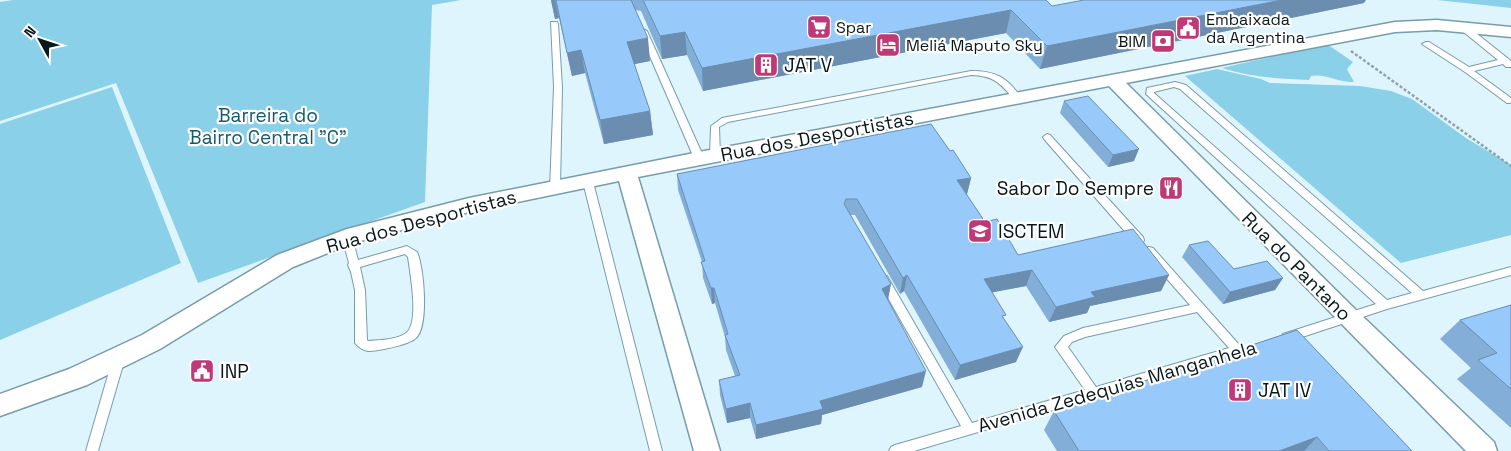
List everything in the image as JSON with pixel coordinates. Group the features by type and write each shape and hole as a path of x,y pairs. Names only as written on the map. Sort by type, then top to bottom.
{"street":[{"name":"Rua dos Desportistas","path":"0,405 78,377 151,342 285,261 346,237 469,205 1017,97 1395,27 1463,27 1511,32"},
{"name":"Rua do Pantano","path":"1112,79 1484,451"},
{"path":"627,174 707,451"}],"lane":[{"path":"640,23 707,157"},
{"path":"554,24 558,87 555,189"},
{"path":"1463,27 1509,64"},
{"path":"1426,44 1468,70 1510,100"},
{"path":"1494,52 1511,54"},
{"path":"1468,70 1509,64"},
{"path":"707,157 715,126 725,120 734,118 971,73 988,73 1000,78 1017,97"},
{"path":"1385,305 1150,94 1150,90 1175,84 1182,87 1422,296"},
{"path":"1047,137 1199,307 1083,333 1068,339 1061,347 1094,393"},
{"path":"588,182 656,451"},
{"path":"346,237 353,265 359,282 361,343 367,346 411,336 417,329 419,309 413,255 407,250 353,265"},
{"path":"878,270 970,429"},
{"name":"Avenida Zedequias Manganhela","path":"1275,340 1385,305 1511,271"},
{"name":"Avenida Zedequias Manganhela","path":"895,451 1243,349 1199,307"},
{"path":"92,451 119,358"}],"path":[{"path":"1332,38 1511,166"}],"green space":[{"name":"Barreira do Bairro Central \"C\"","path":"13,0 461,0 432,5 425,202 198,283 116,83 0,121 0,2"},
{"path":"1437,0 1511,0 1511,8"},
{"path":"1327,44 1353,62 1347,69 1354,82 1316,75 1311,76 1309,80 1265,77 1243,74 1222,68"},
{"path":"1217,69 1261,79 1270,83 1360,86 1391,91 1412,99 1466,138 1511,165 1511,235 1401,263 1185,76"},
{"path":"112,87 181,263 0,340 0,124"}],"building":[{"path":"556,0 631,0 648,38 627,42 650,111 600,120 581,50 567,53"},
{"name":"JAT V","path":"643,0 1046,0 1052,6 1084,0 1282,0 1047,46 1011,10 702,68 685,32 660,36"},
{"path":"1088,96 1139,149 1113,155 1064,101"},
{"path":"931,124 950,151 953,150 971,178 957,180 985,222 997,219 1018,255 1133,229 1169,275 1091,292 1095,297 1056,307 1032,270 984,279 1006,315 1002,316 1023,347 960,365 907,275 903,278 857,199 846,199 844,204 891,284 882,289 926,371 820,401 823,409 756,425 750,403 726,409 719,380 740,375 725,335 728,334 714,288 711,288 701,262 705,261 677,174"},
{"path":"1208,241 1234,269 1267,261 1283,278 1230,292 1189,245"},
{"path":"1511,305 1511,389 1478,360 1497,353 1460,320"},
{"name":"JAT IV","path":"1297,330 1412,451 1329,451 1317,437 1279,451 1079,451 1054,411"}],"place":[{"name":"Spar","path":"819,27"},
{"name":"Embaixada da Argentina","path":"1188,28"},
{"name":"BIM","path":"1163,41"},
{"name":"Meliá Maputo Sky","path":"888,45"},
{"name":"JAT V","path":"766,65"},
{"name":"Sabor Do Sempre","path":"1171,188"},
{"name":"ISCTEM","path":"980,231"},
{"name":"INP","path":"202,371"},
{"name":"JAT IV","path":"1240,390"}]}
